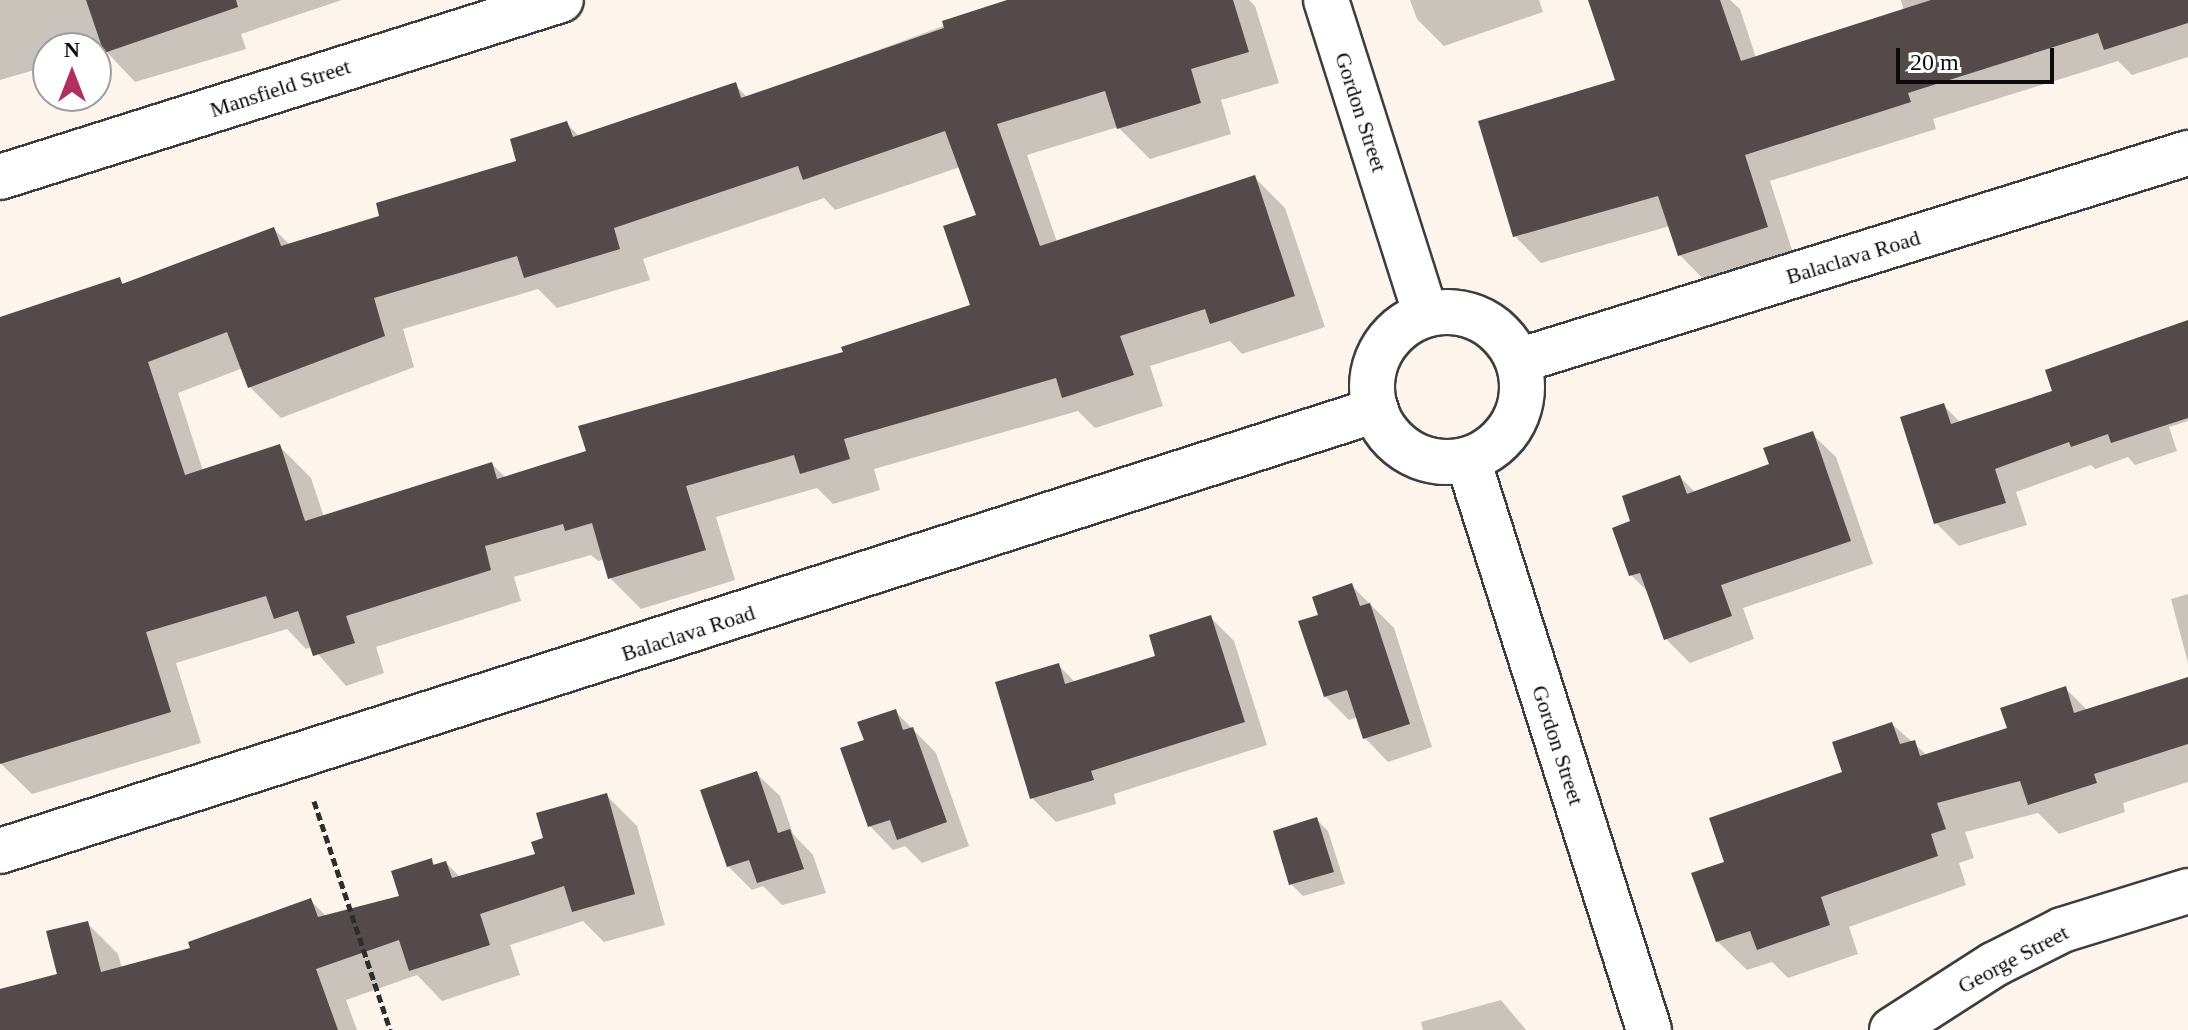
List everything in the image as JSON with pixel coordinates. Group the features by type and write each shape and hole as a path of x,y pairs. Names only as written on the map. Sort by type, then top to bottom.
{"street":[{"name":"Mansfield Street","path":"0,177 561,0"},
{"name":"Gordon Street","path":"1326,0 1426,315"},
{"name":"Balaclava Road","path":"1518,361 2188,153"},
{"path":"1451,312 1486,323 1505,340 1518,361 1522,385 1515,422 1489,449 1468,460 1418,457 1388,436 1376,410 1372,377 1380,354 1394,334 1426,315 1451,312"},
{"name":"Balaclava Road","path":"0,851 300,758 1376,410"},
{"name":"Gordon Street","path":"1468,460 1649,1030"},
{"name":"George Street","path":"1892,1030 1995,964 2062,930 2188,891"}],"path":[{"path":"300,758 390,1030"}],"building":[{"path":"86,0 236,0 238,7 112,50 112,32 97,32"},
{"path":"1007,0 1233,0 1249,52 1191,69 1201,103 1117,129 1105,91 997,124 1040,246 1255,175 1295,296 1210,324 1205,309 1120,336 1134,375 1062,398 1056,378 844,439 850,459 800,474 794,455 686,486 706,550 608,579 592,523 565,531 563,524 485,546 491,570 346,616 355,643 313,656 298,611 274,619 266,596 146,632 171,712 0,764 0,317 120,277 122,284 274,227 281,246 379,216 376,203 516,161 510,139 567,121 573,137 736,82 741,98 944,28 942,21","holes":["945,131 976,215 943,226 970,305 841,347 843,352 578,426 586,451 497,479 492,462 305,521 280,444 185,475 148,362 227,332 248,388 385,336 374,298 517,256 524,278 620,249 614,228 798,166 803,180"]},
{"path":"1588,0 1720,0 1741,61 1931,0 2188,0 2188,23 2104,50 2098,33 1908,93 1911,102 1745,155 1768,227 1678,256 1658,196 1513,237 1478,121 1615,80"},
{"path":"2188,320 2188,418 2111,443 2108,434 2071,447 2069,442 1995,469 2006,503 1934,524 1900,417 1944,403 1951,424 2052,391 2045,370"},
{"path":"1813,431 1851,541 1721,585 1732,616 1664,640 1640,573 1629,576 1612,528 1630,521 1622,496 1680,475 1687,494 1769,464 1763,448"},
{"path":"1352,583 1360,606 1370,603 1410,724 1363,739 1347,690 1324,697 1298,621 1318,615 1312,597"},
{"path":"1211,615 1245,722 1091,771 1094,780 1030,799 995,682 1059,663 1065,684 1155,656 1149,635"},
{"path":"2188,677 2188,744 2094,774 2097,783 2028,805 2020,781 1937,803 1946,829 1931,834 1938,856 1821,897 1830,925 1757,950 1750,931 1716,942 1691,873 1724,862 1709,818 1842,772 1832,742 1892,722 1900,744 1915,740 1920,756 2007,728 2000,708 2066,686 2074,713"},
{"path":"896,709 903,730 913,727 947,822 897,840 890,820 868,827 840,748 864,740 857,722"},
{"path":"757,771 778,833 790,829 804,869 757,883 749,860 727,867 700,790"},
{"path":"607,793 635,894 572,912 564,886 480,914 490,945 409,971 399,940 316,969 338,1030 0,1030 0,989 57,974 46,931 88,921 101,972 190,948 188,942 311,898 318,917 399,896 391,871 432,858 433,865 446,861 452,878 535,854 531,842 543,838 536,813"},
{"path":"1317,817 1334,872 1289,885 1273,831"}]}
